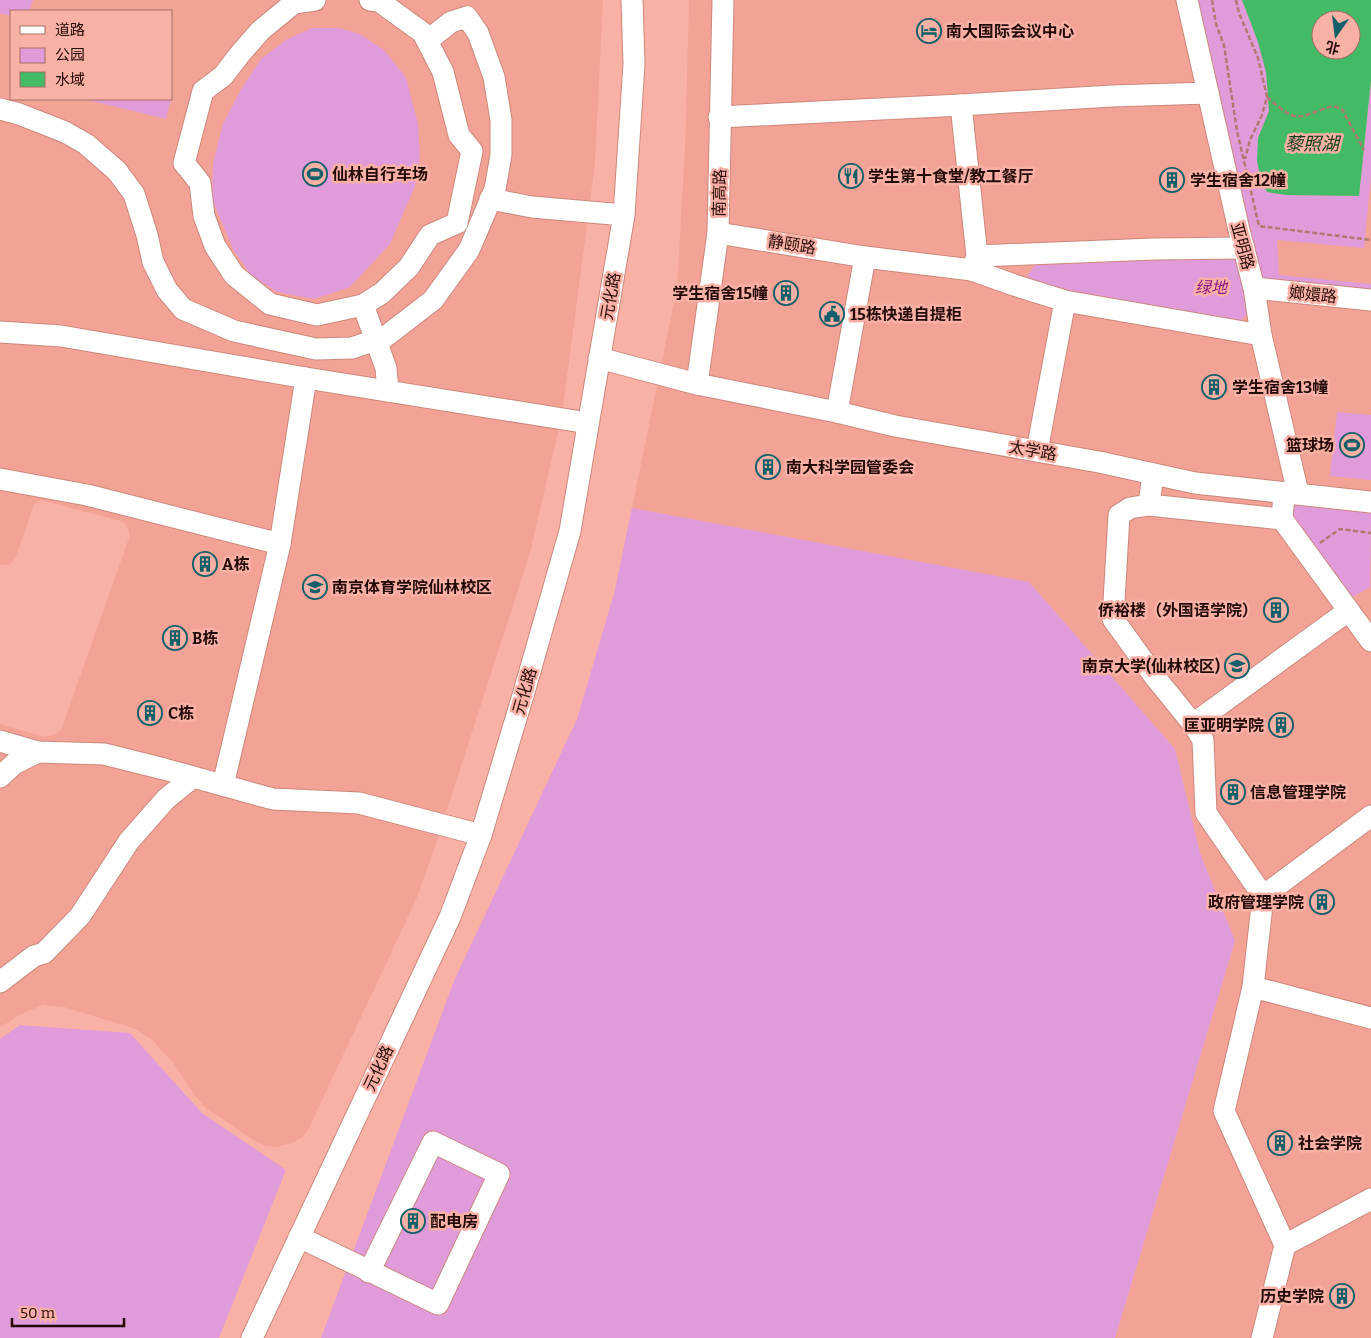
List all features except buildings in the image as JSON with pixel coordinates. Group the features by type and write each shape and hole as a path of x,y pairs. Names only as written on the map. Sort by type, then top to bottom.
{"street":[{"path":"300,1 260,31 223,76 203,91 184,164 200,183 204,216 215,246 234,275 270,304 317,315 362,305 382,293 409,267 430,235 456,222 472,151 459,135 443,72 423,33 379,1 370,0"},
{"name":"元化路","path":"252,1338 450,917 481,835 570,531 598,358 624,215 634,64 632,0"},
{"name":"南高路","path":"697,384 718,233 723,0"},
{"name":"亚明路","path":"1187,0 1254,288 1291,493 1282,519"},
{"path":"0,109 19,114 65,132 86,144 117,171 134,194 153,262 167,290 183,309 234,331 316,349 352,348 385,337 433,300 469,250 495,189 501,155 501,120 494,77 478,33 467,17 451,22 427,41"},
{"path":"720,117 1208,92"},
{"path":"961,105 975,263"},
{"path":"490,199 532,207 624,215"},
{"name":"静颐路","path":"718,233 866,257 975,263"},
{"path":"975,263 1154,249 1244,248"},
{"path":"836,412 866,257"},
{"path":"975,263 1014,285 1065,301 1261,335"},
{"name":"嫏嬛路","path":"1254,288 1371,300"},
{"path":"1037,451 1065,301"},
{"path":"362,305 386,368 388,391"},
{"path":"0,332 61,336 306,378 588,423"},
{"name":"太学路","path":"598,358 697,384 895,426 1037,451 1195,483 1371,502"},
{"path":"223,785 280,544 306,378"},
{"path":"1150,505 1153,474"},
{"path":"0,479 87,495 280,544"},
{"path":"1262,1338 1285,1246 1224,1112 1253,987 1263,896 1206,813 1204,740 1113,619 1119,515 1130,508 1150,505 1282,519 1371,641"},
{"path":"1193,724 1348,611"},
{"path":"0,741 38,752 104,754 273,799 359,803 481,835"},
{"path":"0,777 14,764 38,752"},
{"path":"0,982 34,956 44,953 80,916 130,841 166,799 193,777"},
{"path":"1263,896 1371,816"},
{"path":"1253,987 1371,1018"},
{"path":"299,1237 369,1272 438,1304 499,1174 433,1142 369,1272"},
{"path":"1285,1246 1371,1199"}],"path":[{"path":"1212,0 1216,24 1224,45 1237,132 1259,226 1371,240"},
{"path":"1236,0 1239,13 1258,58 1267,97 1262,115 1250,140 1245,160"},
{"path":"1267,97 1295,118 1333,106 1342,109 1364,150"},
{"path":"1306,552 1340,529 1371,533"}],"shaded area":[{"name":"南京体育学院仙林校区","path":"0,0 603,0 595,164 562,415 530,553 434,850 415,902 308,1130 301,1138 289,1144 276,1147 265,1146 206,1108 196,1097 172,1061 150,1038 133,1028 64,1007 43,1005 19,1015 0,1028 0,724 45,737 61,730 129,538 129,532 126,525 121,521 40,500 34,505 15,559 9,565 0,565"},
{"name":"南京大学(仙林校区)","path":"689,0 1371,0 1371,1338 1115,1338 1235,941 1200,853 1175,749 1030,583 632,508 677,287 685,149"}],"green space":[{"path":"0,0 33,0 29,10 10,10 10,16 0,13"},
{"path":"1198,0 1242,0 1258,42 1266,72 1269,111 1258,138 1267,192 1286,195 1359,196 1371,80 1371,176 1364,248 1277,240 1279,275 1371,284 1371,294 1261,283"},
{"name":"仙林自行车场","path":"312,28 339,28 360,34 385,51 406,78 418,124 420,159 415,186 390,244 350,287 314,299 277,292 251,275 234,251 212,199 213,163 223,124 240,91 261,59 286,40"},
{"path":"88,100 171,100 166,119"},
{"name":"绿地","path":"1236,257 1249,313 1237,323 1053,289 1027,276 1035,265"},
{"name":"篮球场","path":"1337,412 1371,415 1371,480 1330,476"},
{"path":"1299,500 1371,509 1370,587 1353,597 1346,597 1292,518 1293,506"},
{"path":"632,508 1029,582 1175,749 1200,853 1235,941 1115,1338 321,1338 454,981 577,719 614,594"},
{"path":"20,1025 130,1033 202,1113 286,1170 219,1338 0,1338 0,1039"}],"water":[{"name":"藜照湖","path":"1242,0 1371,0 1371,80 1359,196 1286,195 1267,192 1261,180 1257,161 1258,138 1269,111 1266,72 1258,42"}],"place":[{"name":"南大国际会议中心","path":"929,31"},
{"name":"仙林自行车场","path":"315,174"},
{"name":"学生第十食堂/教工餐厅","path":"851,176"},
{"name":"学生宿舍12幢","path":"1172,180"},
{"name":"学生宿舍15幢","path":"786,293"},
{"name":"15栋快递自提柜","path":"832,314"},
{"name":"学生宿舍13幢","path":"1214,387"},
{"name":"篮球场","path":"1352,445"},
{"name":"南大科学园管委会","path":"768,467"},
{"name":"A栋","path":"205,564"},
{"name":"南京体育学院仙林校区","path":"315,587"},
{"name":"侨裕楼（外国语学院）","path":"1276,610"},
{"name":"B栋","path":"175,638"},
{"name":"南京大学(仙林校区)","path":"1237,666"},
{"name":"C栋","path":"150,713"},
{"name":"匡亚明学院","path":"1281,725"},
{"name":"信息管理学院","path":"1233,792"},
{"name":"政府管理学院","path":"1322,902"},
{"name":"社会学院","path":"1280,1143"},
{"name":"配电房","path":"413,1221"},
{"name":"历史学院","path":"1342,1296"}]}
